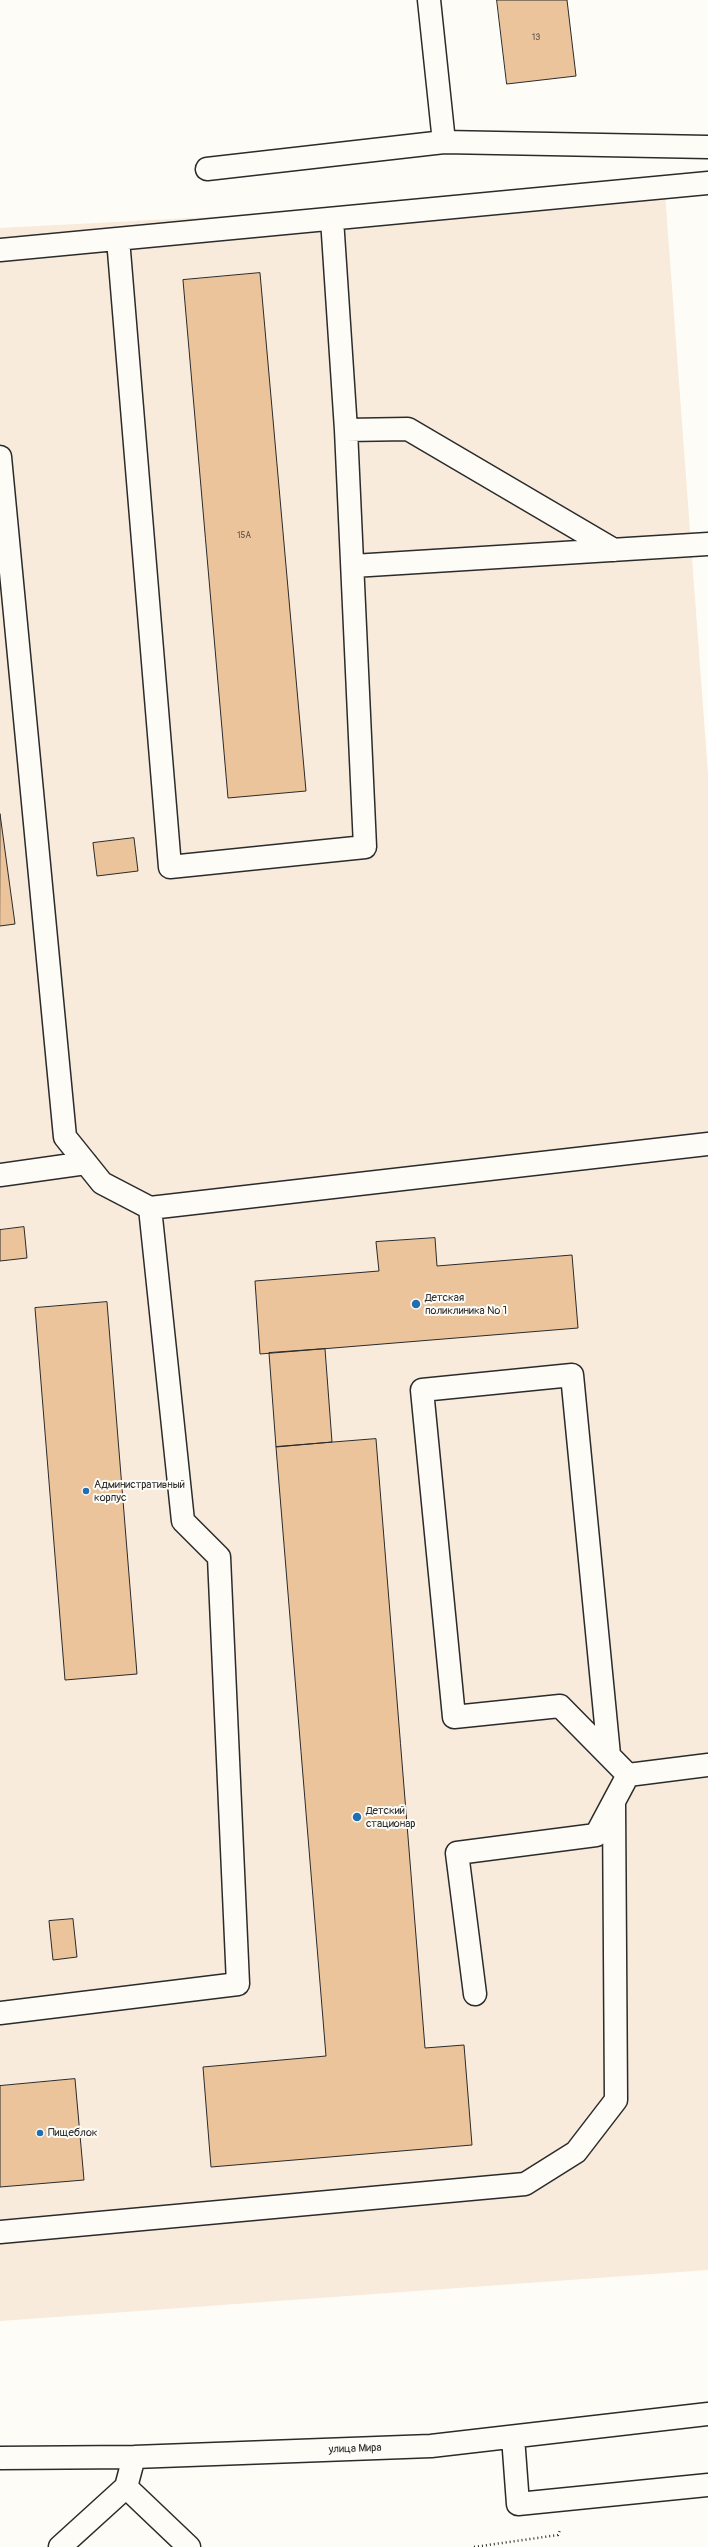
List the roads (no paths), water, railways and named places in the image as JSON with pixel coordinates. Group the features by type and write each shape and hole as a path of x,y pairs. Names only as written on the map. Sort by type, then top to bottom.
{"street":[{"path":"429,0 444,142"},
{"path":"207,169 444,142 708,147"},
{"path":"0,250 708,183"},
{"path":"118,239 170,867 365,847 346,430 332,219"},
{"path":"346,430 408,429 614,550"},
{"path":"0,458 5,564 65,1137 102,1183 150,1208 708,1144"},
{"path":"353,566 708,544"},
{"path":"0,1175 86,1164"},
{"path":"0,2013 238,1984 219,1558 183,1521 150,1208"},
{"path":"609,1755 572,1375 422,1390 454,1717 560,1706 609,1755 628,1774"},
{"path":"628,1774 708,1765"},
{"path":"475,1994 457,1853 596,1835 628,1774"},
{"path":"0,2232 525,2184 576,2152 616,2100 614,1801"},
{"name":"улица Мира","path":"0,2458 134,2457 431,2446 708,2414"},
{"path":"514,2437 518,2504 708,2485"},
{"path":"60,2547 126,2487 134,2457"},
{"path":"126,2487 189,2547"}],"place":[{"name":"Детская поликлиника № 1","path":"416,1304"},
{"name":"Административный корпус","path":"86,1491"},
{"name":"Детский стационар","path":"357,1817"},
{"name":"Пищеблок","path":"40,2133"}]}
